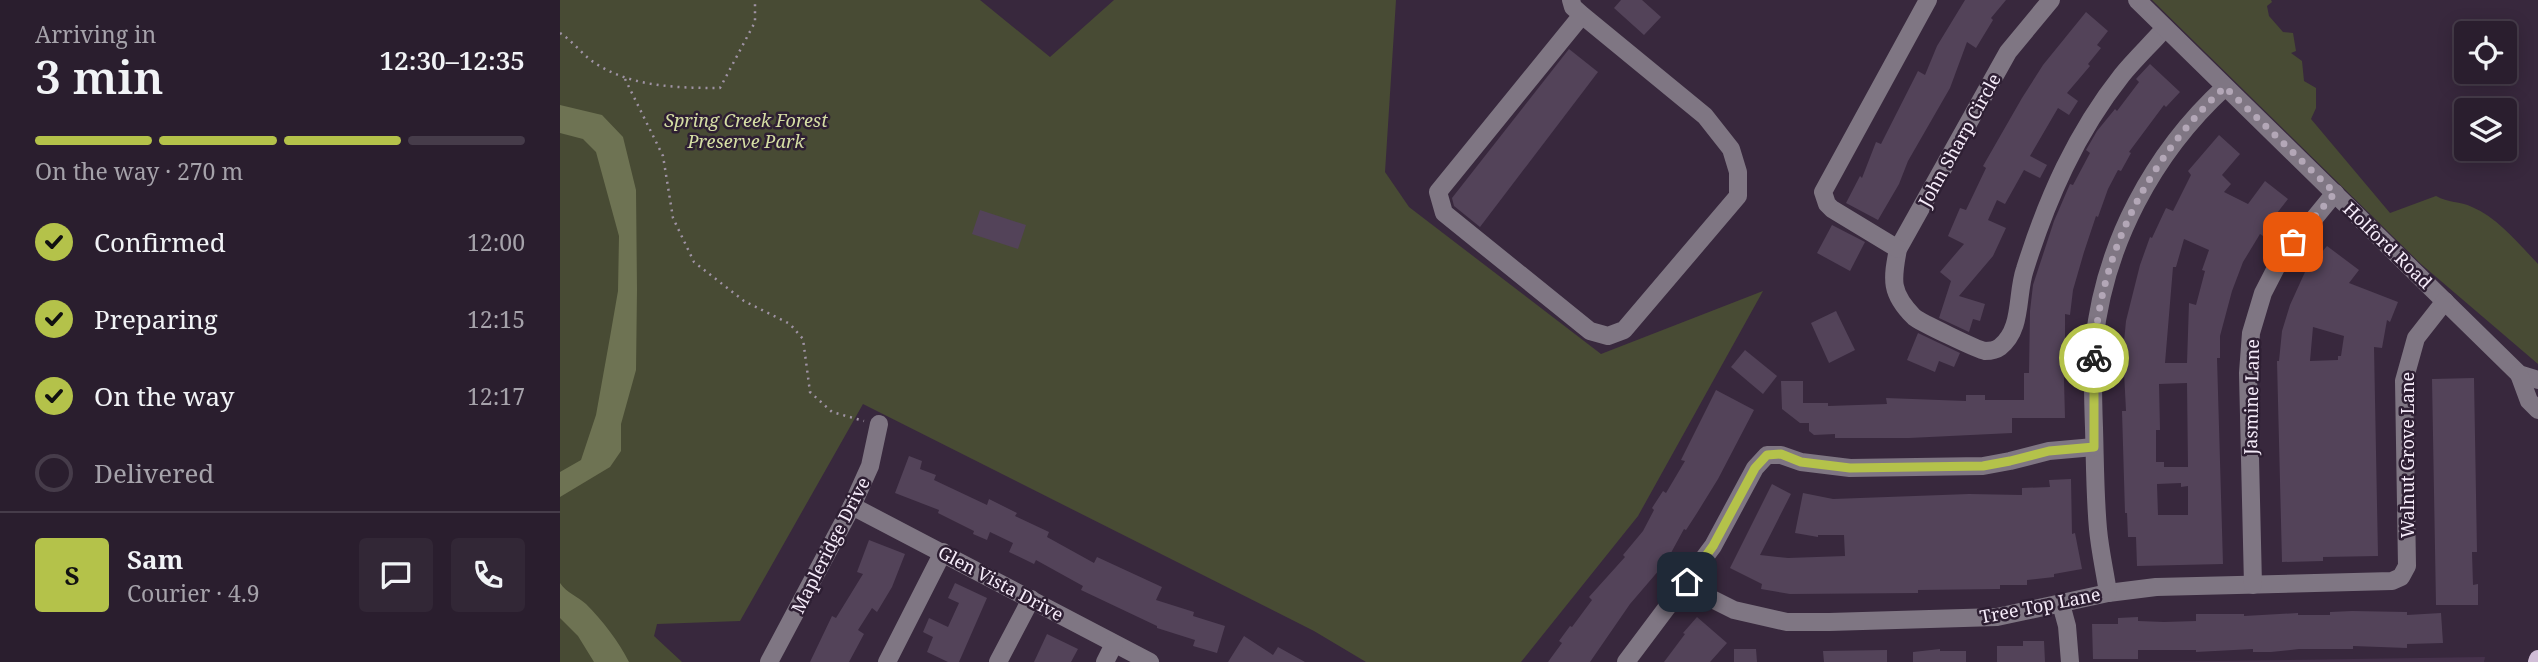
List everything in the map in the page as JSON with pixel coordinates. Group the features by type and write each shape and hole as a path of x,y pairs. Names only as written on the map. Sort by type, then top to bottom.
{"street":[{"path":"1571,0 1573,7 1582,15 1704,116 1731,149 1738,172 1738,196 1624,330 1608,336 1590,331 1444,213 1438,192 1582,15"},
{"path":"1898,250 1832,209 1823,192 1928,0"},
{"name":"John Sharp Circle","path":"2051,0 2008,51 1898,250 1894,271 1895,293 1915,318 1983,351 1997,350 2013,334 2023,273 2035,235 2048,199 2071,154 2122,75 2165,28"},
{"name":"Holford Road","path":"2137,0 2519,374 2529,401 2538,410"},
{"path":"2108,593 2098,530 2094,447 2094,344 2105,283 2134,207 2155,168 2183,130 2225,87"},
{"name":"Jasmine Lane","path":"2253,585 2248,373 2251,333 2263,293 2280,260 2335,193"},
{"name":"Walnut Grove Lane","path":"2401,578 2407,566 2404,381 2416,338 2445,301"},
{"name":"Holford Road","path":"2519,374 2538,380"},
{"name":"Mapleridge Drive","path":"769,662 852,506 870,466 879,424"},
{"path":"1626,662 1713,546 1755,468 1767,455 1781,454 1801,462 1850,468 1983,466 2049,451 2094,447"},
{"name":"Glen Vista Drive","path":"852,506 1150,662"},
{"path":"887,662 943,552"},
{"name":"Tree Top Lane","path":"1687,582 1734,610 1787,622 1997,617 2108,593 2156,587 2392,581 2401,578"},
{"path":"998,662 1031,598"},
{"path":"2062,604 2070,662"},
{"path":"1105,662 1114,644"}],"path":[{"path":"560,33 595,64 625,79 682,88 720,88 755,22 755,0"},
{"path":"625,79 663,156 673,218 694,262 744,301 790,324 803,339 810,393 832,412 879,424"}],"shaded area":[{"path":"560,105 602,115 623,137 636,190 637,289 636,370 621,424 621,451 610,467 560,497 560,472 581,460 596,415 618,291 619,236 596,152 583,139 560,133"},
{"path":"560,583 598,617 629,662 594,662 578,636 560,618"},
{"path":"2485,657 2484,662 2146,662"}],"green space":[{"name":"Spring Creek Forest Preserve Park","path":"560,0 980,0 1050,57 1114,0 1396,0 1385,172 1409,207 1601,354 1763,291 1638,516 1521,662 1366,662 1314,631 863,404 740,621 657,624 654,636 682,662 560,662"},
{"path":"2152,0 2271,0 2267,6 2269,16 2283,32 2293,33 2296,51 2291,53 2302,61 2304,81 2316,88 2316,108 2311,119 2390,213 2436,196 2468,205 2499,225 2538,264 2538,364 2421,264"}],"building":[{"path":"1621,0 1642,0 1661,17 1644,35 1614,8"},
{"path":"1965,0 2006,0 1991,18 1993,20 1976,48 1967,42 1950,88 1878,220 1846,203 1860,176 1862,178 1876,142 1881,144 1918,71 1925,75 1937,46"},
{"path":"2086,12 2108,31 2097,45 2101,48 2088,64 2090,66 2067,93 2078,101 2069,115 2058,108 2030,156 2047,165 2040,178 2024,170 2005,204 1997,200 1988,220 2006,228 1993,256 1959,296 1985,304 1980,321 1973,319 1969,332 1939,318 1951,281 1940,272 1964,244 1948,236 1960,208 1966,210 1986,168 1983,166 2022,98 2043,65"},
{"path":"1569,49 1598,72 1480,227 1454,206 1452,198"},
{"path":"2150,64 2180,92 2166,107 2164,105 2129,152 2131,153 2121,171 2118,170 2098,217 2096,216 2073,290 2070,315 2065,314 2065,418 2012,418 2012,433 1835,438 1835,434 1814,435 1809,431 1809,423 1800,423 1782,409 1781,381 1803,381 1803,403 1828,403 1828,406 1887,404 1886,398 1966,401 1966,395 1985,395 1985,400 2024,400 2024,373 2029,373 2033,285 2054,221 2070,184 2073,185 2090,153 2086,150 2097,131 2115,109 2117,111 2139,82 2136,79"},
{"path":"2219,135 2240,154 2222,175 2231,184 2224,192 2248,204 2265,181 2288,199 2263,236 2260,234 2243,262 2220,336 2220,358 2217,358 2223,564 2137,566 2136,537 2128,537 2125,513 2122,411 2126,411 2123,352 2126,321 2150,237 2152,238 2166,208 2173,211 2191,175 2188,171","holes":["2184,239 2209,250 2202,270 2205,271 2196,305 2189,303 2187,363 2165,363 2173,267 2176,267","2187,383 2188,467 2164,467 2164,462 2156,462 2156,430 2160,430 2159,384","2181,483 2181,487 2188,486 2188,515 2158,515 2157,484"]},
{"path":"980,210 1026,225 1018,249 972,234"},
{"path":"1832,225 1865,242 1850,271 1817,253"},
{"path":"2327,246 2359,270 2349,283 2398,302 2390,322 2387,320 2382,348 2374,347 2378,556 2323,557 2323,561 2282,562 2277,361 2290,305 2305,272","holes":["2313,327 2344,336 2338,360 2310,361"]},
{"path":"1836,311 1855,350 1829,363 1811,323"},
{"path":"1918,333 1960,353 1954,367 1939,361 1935,372 1907,360"},
{"path":"1745,350 1777,376 1763,394 1731,367"},
{"path":"2474,378 2477,552 2472,552 2473,585 2478,584 2478,605 2436,605 2432,379"},
{"path":"1716,390 1754,410 1697,513 1686,530 1684,529 1666,562 1630,604 1590,662 1548,662 1562,643 1559,641 1592,600 1589,597 1625,557 1623,555 1643,531 1654,510 1652,508 1663,491 1666,493 1685,461 1681,460"},
{"path":"909,456 922,461 920,469 936,475 934,480 987,505 989,499 1017,513 1015,516 1049,532 1047,537 1094,563 1097,557 1162,587 1156,600 1194,612 1193,616 1225,626 1217,653 1193,646 1195,640 1157,628 1081,590 1083,586 1036,560 1034,564 1009,552 1013,543 990,532 987,540 938,513 939,510 895,493"},
{"path":"2071,479 2072,534 2075,533 2082,569 2054,574 2054,577 2027,580 2027,585 2000,585 2000,589 1918,590 1918,593 1790,594 1761,589 1762,584 1730,568 1772,484 1791,494 1760,555 1788,558 1845,556 1844,535 1818,537 1795,533 1803,493 1833,499 1969,494 2022,495 2022,488 2050,487 2049,480"},
{"path":"869,540 905,554 892,587 877,612 872,608 858,630 864,634 849,662 810,662 832,616 836,618 863,574 857,572"},
{"path":"955,583 987,598 959,662 948,662 927,652 933,637 923,632 929,618 948,627 959,603 948,598"},
{"path":"2330,612 2407,612 2407,615 2441,613 2443,643 2407,644 2407,648 2353,646 2353,649 2271,652 2253,652 2253,649 2196,652 2138,650 2138,659 2093,659 2092,624 2118,624 2118,618 2138,617 2138,621 2164,622 2196,621 2196,614 2330,615"},
{"path":"1697,617 1727,643 1710,662 1664,662 1685,634 1683,633"},
{"path":"1047,634 1078,649 1071,662 1034,662"},
{"path":"1244,636 1273,655 1278,647 1305,662 1228,662"},
{"path":"2023,641 2044,641 2045,662 1997,662 1997,646 2023,646"},
{"path":"1734,649 1756,649 1757,662 1734,662"},
{"path":"1940,649 1966,651 1966,662 1913,662 1913,652"},
{"path":"1887,650 1887,662 1824,662 1823,651"}],"way so far":[{"path":"2094,358 2098,316 2105,283 2134,207 2155,168 2183,130 2225,87 2335,193 2293,242"}],"route":[{"path":"1687,582 1713,546 1755,468 1767,455 1781,454 1801,462 1850,468 1983,466 2049,451 2094,447 2094,358"}]}
